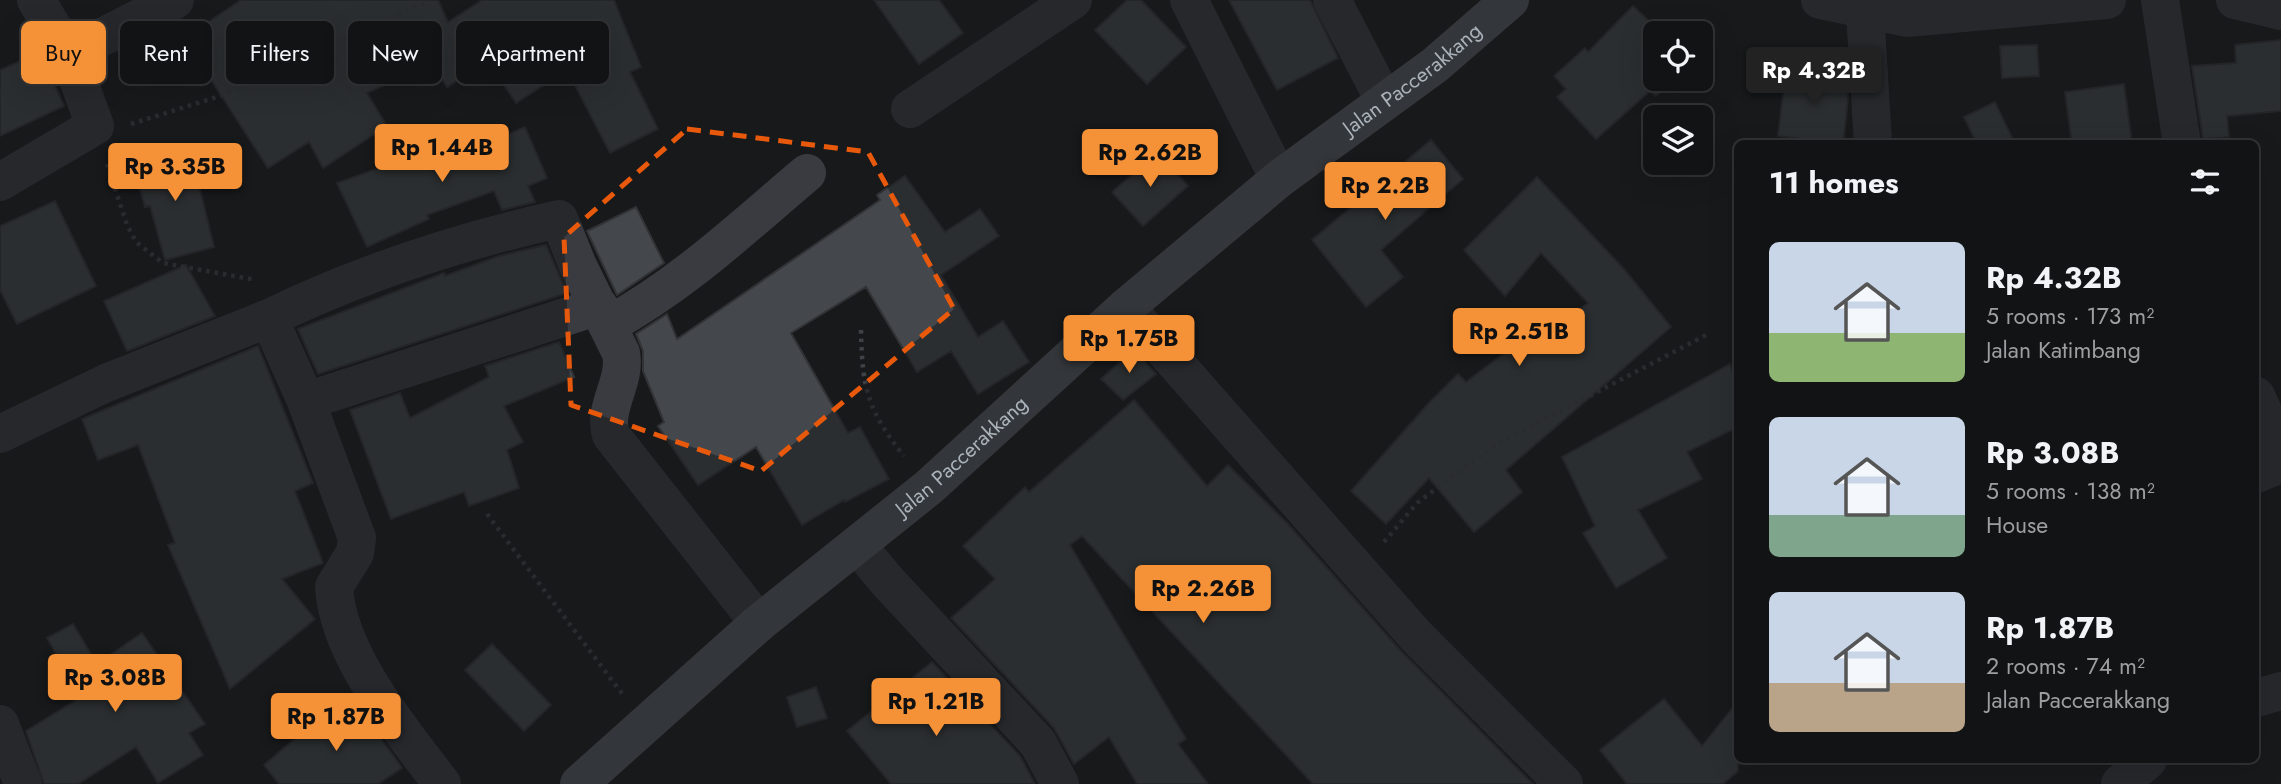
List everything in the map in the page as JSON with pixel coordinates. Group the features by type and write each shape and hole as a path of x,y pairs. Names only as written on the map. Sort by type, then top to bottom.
{"main road":[{"name":"Jalan Paccerakkang","path":"579,784 759,622 929,487 1126,307 1279,179 1435,65 1510,0"}],"street":[{"path":"36,0 49,21"},
{"path":"106,35 175,0"},
{"path":"910,109 1073,0"},
{"path":"1189,0 1279,179"},
{"path":"1332,0 1384,100"},
{"path":"1820,0 1907,18 1969,7 2107,0"},
{"path":"2160,0 2181,140"},
{"path":"1866,11 1873,140"},
{"path":"0,182 96,131 80,84"},
{"path":"306,401 645,305 807,173"},
{"path":"0,434 106,383 269,318 319,294 506,231 559,219 624,366 609,416 611,435 759,622"},
{"path":"1126,307 1416,636 1564,784"},
{"path":"269,318 306,401 358,543 334,587 338,612 351,648 377,694 442,784"},
{"path":"2259,402 2281,450"},
{"path":"2259,473 2281,464"},
{"path":"858,545 888,582 1038,743 1060,784"},
{"path":"2259,697 2281,691"},
{"path":"0,724 23,784"},
{"path":"2120,784 2144,763"}],"path":[{"path":"259,281 163,263 136,242 127,225 96,131 220,96 430,0"},
{"path":"862,330 862,363 869,401 880,426 929,487"},
{"path":"1359,573 1417,503 1494,446 1707,334"},
{"path":"487,514 645,724"}],"highlighted area":[{"path":"687,129 868,152 954,309 761,471 571,405 564,237"}],"building":[{"path":"241,0 438,0 448,22 482,0 614,0 641,67 630,72 658,129 610,153 574,84 609,84 609,21 456,21 456,81 447,87 442,79 442,21 348,21 348,84 386,84 367,93 387,126 323,168 309,142 268,168 212,81 212,21 210,21"},
{"path":"874,0 939,0 963,33 919,64"},
{"path":"1127,0 1141,0 1186,47 1147,84 1095,30"},
{"path":"1229,0 1310,0 1338,58 1277,90"},
{"path":"1633,6 1649,21 1643,21 1643,91 1650,91 1596,139 1557,97 1566,89 1554,76 1585,48 1588,52"},
{"path":"2281,40 2281,111 2227,116 2229,137 2203,139 2192,66 2236,63 2235,45"},
{"path":"2037,45 2039,76 2002,78 2000,46"},
{"path":"21,61 21,84 54,84 64,106 0,136 0,70"},
{"path":"1786,69 1847,77 1848,99 1843,140 1778,136"},
{"path":"503,84 545,84 516,103"},
{"path":"2124,84 2131,140 2071,140 2065,92"},
{"path":"1995,102 2013,140 1975,140 1964,117"},
{"path":"525,127 547,178 528,186 535,202 502,210 494,191 427,215 429,219 367,247 337,183 463,138 468,151"},
{"path":"1431,140 1463,179 1381,250 1403,277 1366,307 1312,240"},
{"path":"190,148 214,247 165,260 150,206 145,207 133,163"},
{"path":"1158,152 1188,186 1143,226 1112,192"},
{"path":"905,176 945,232 980,209 999,236 941,275 978,337 1003,321 1029,362 978,394 951,351 917,372 866,287 791,333 848,433 860,427 889,479 845,502 844,500 802,525 756,447 698,485 658,426 664,422 643,371 643,351 636,334 667,314 677,339 880,200 877,195"},
{"path":"1537,177 1624,269 1671,327 1506,470 1522,492 1474,532 1429,478 1386,524 1351,491 1427,405 1458,374 1466,382 1523,339 1530,348 1588,303 1541,253 1505,296 1464,250"},
{"path":"55,201 96,286 17,324 0,290 0,226"},
{"path":"636,207 664,263 617,295 587,231"},
{"path":"546,245 567,293 318,374 298,329 444,273 445,276 499,256"},
{"path":"186,265 215,316 127,351 104,301"},
{"path":"559,342 574,377 504,406 523,442 507,450 519,488 469,506 464,492 391,519 350,410 400,393 410,418 489,377 485,366"},
{"path":"258,346 313,483 295,491 323,563 282,579 315,619 230,689 168,545 175,543 138,445 98,460 82,419"},
{"path":"1134,349 1156,374 1123,400 1101,379"},
{"path":"1730,364 1734,376 1734,429 1687,452 1702,479 1638,510 1667,558 1616,588 1583,533 1595,526 1562,457"},
{"path":"1134,400 1207,486 1228,465 1288,524 1401,651 1533,784 1313,784 1082,536 1070,545 1186,739 1178,744 1208,784 1137,784 1109,737 1074,764 1054,728 951,618 995,579 963,546 1025,487 1029,492"},
{"path":"73,624 97,664 142,633 205,724 189,733 203,755 158,783 136,747 78,784 44,784 26,731 81,697 47,638"},
{"path":"492,644 551,705 524,731 465,670"},
{"path":"932,662 1020,756 1035,784 891,784 847,731"},
{"path":"816,687 827,718 797,727 787,697"},
{"path":"1664,699 1702,746 1734,706 1734,763 1738,763 1738,771 1723,784 1627,784 1600,750"},
{"path":"354,700 402,768 378,784 279,784 264,765 292,741"}]}
